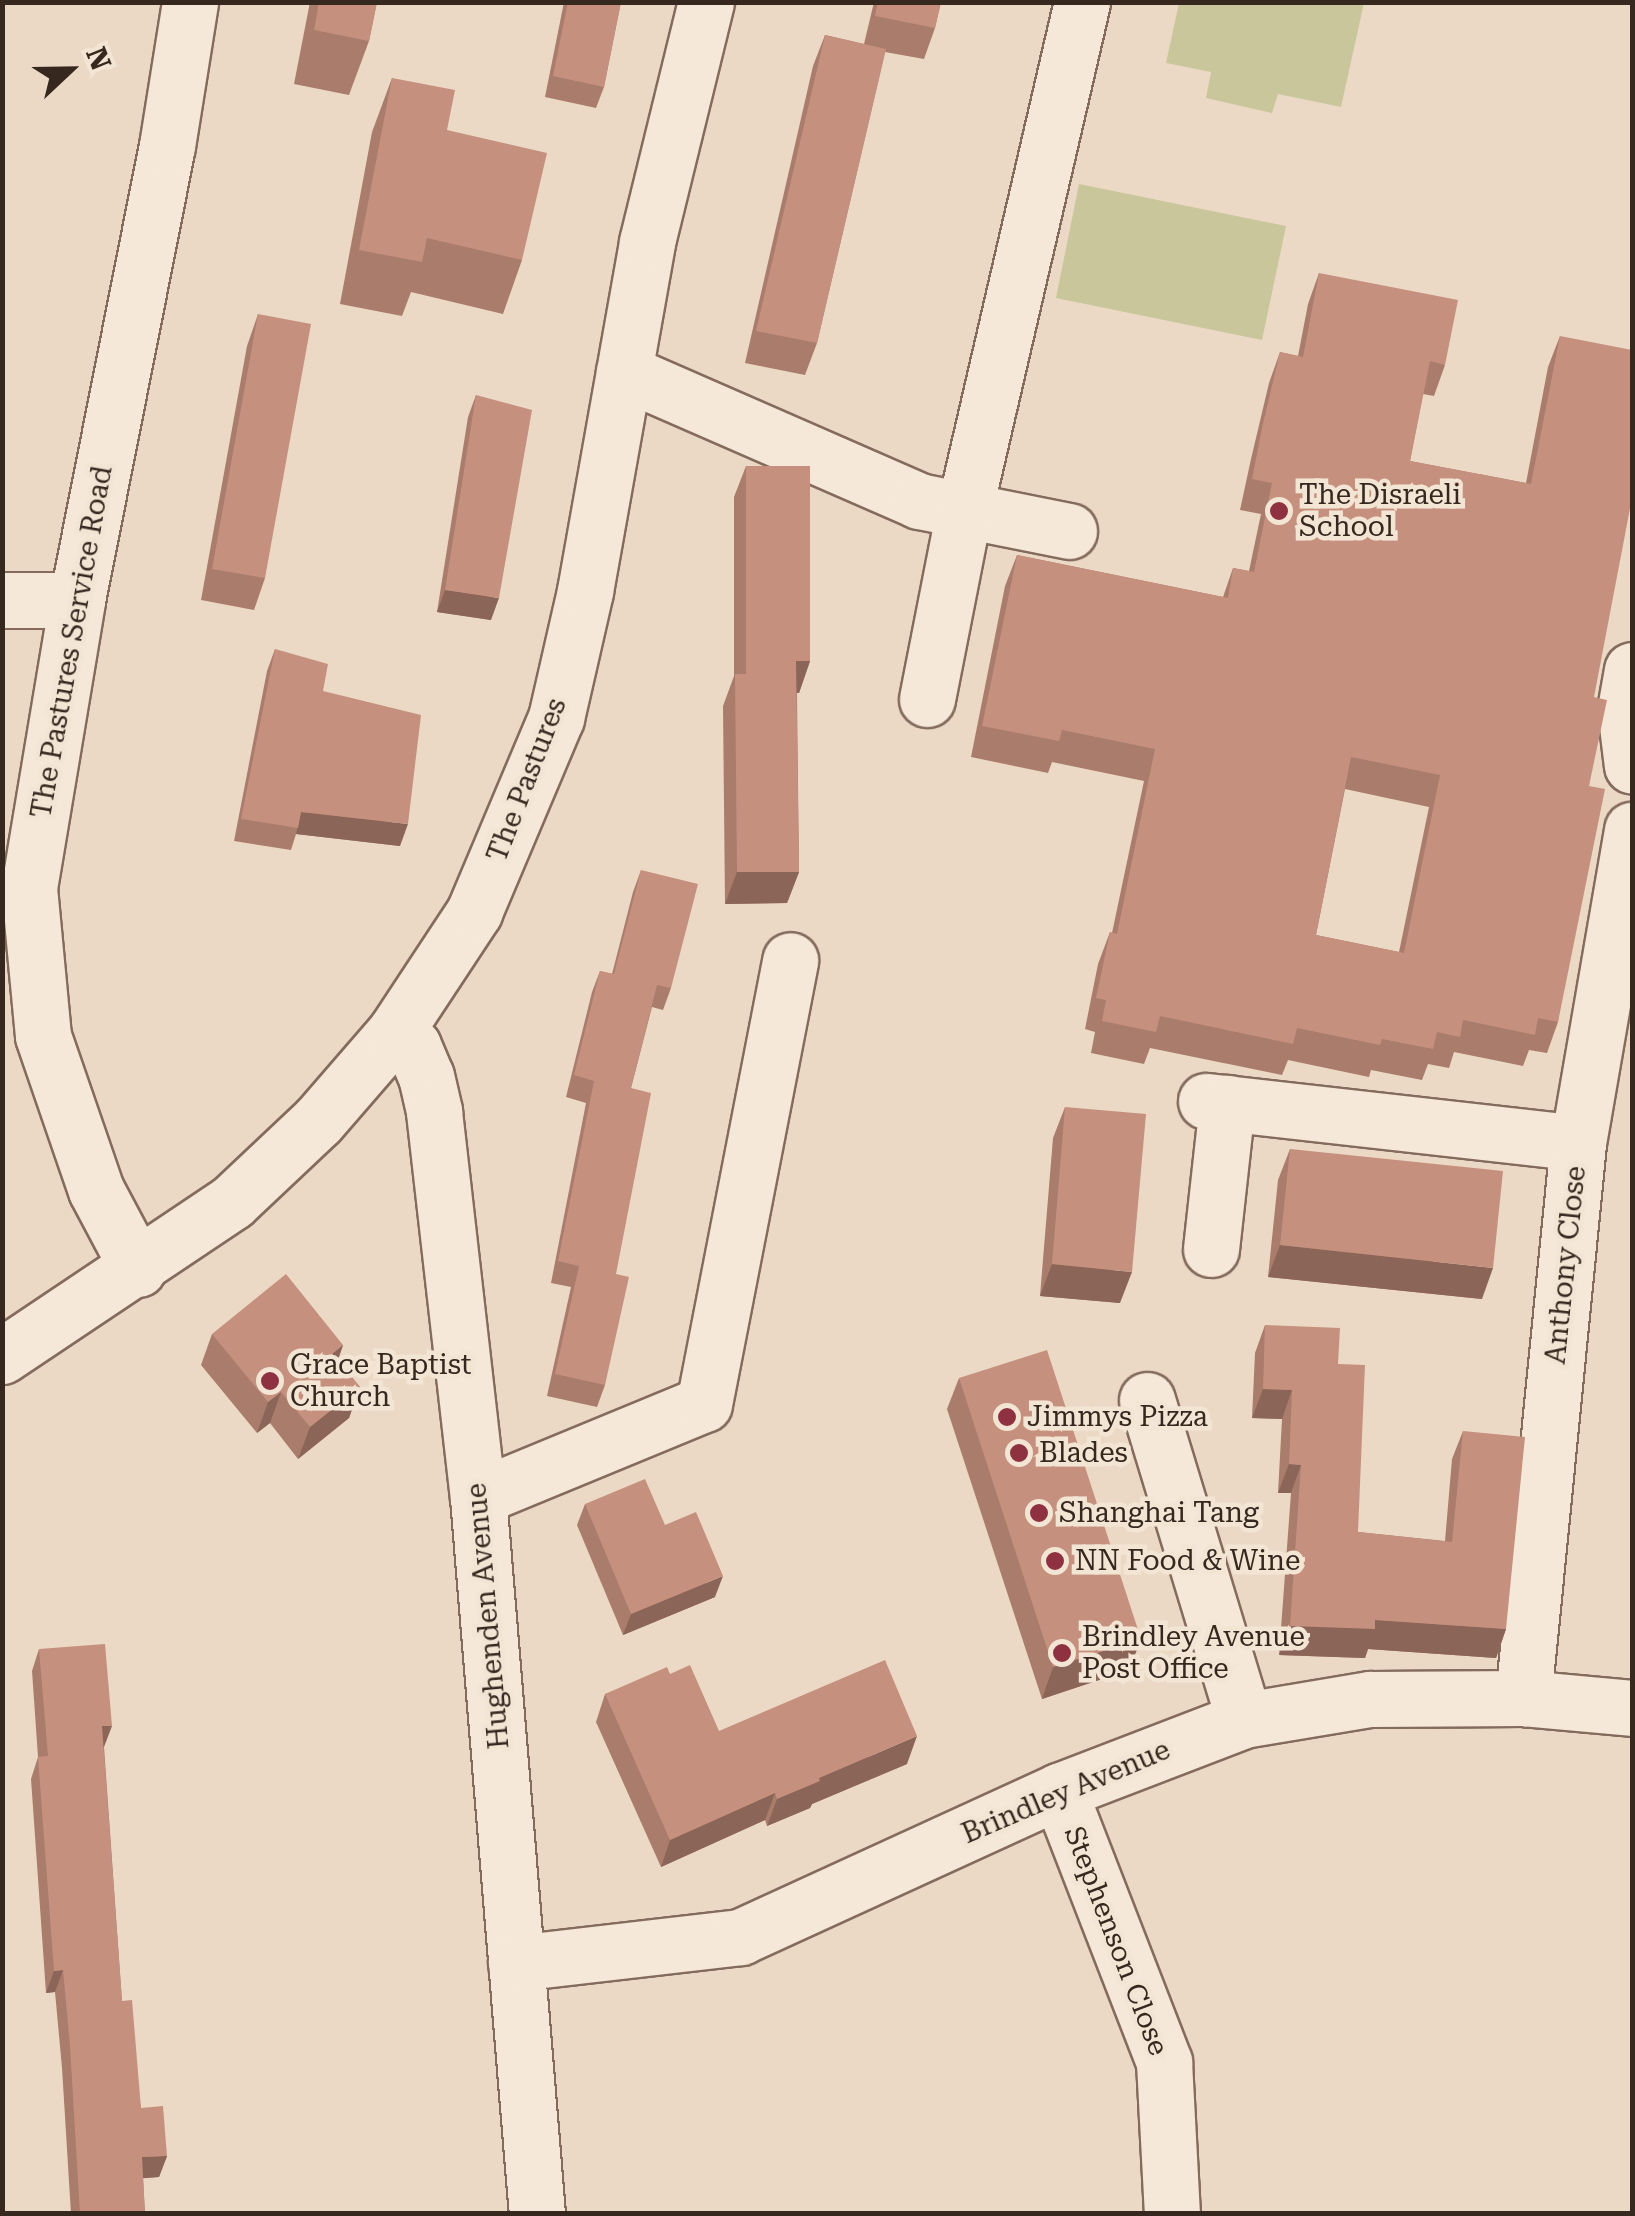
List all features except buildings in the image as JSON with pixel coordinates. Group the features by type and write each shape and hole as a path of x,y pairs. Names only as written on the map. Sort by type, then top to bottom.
{"street":[{"name":"The Pastures Service Road","path":"138,1269 96,1190 43,1036 29,888 78,600 190,2"},
{"name":"The Pastures","path":"2,1356 138,1269 232,1202 318,1121 395,1032 474,912 556,718 647,242 706,2"},
{"path":"927,699 964,511 1082,2"},
{"path":"624,372 919,501 1069,531"},
{"path":"2,600 78,600"},
{"path":"1632,670 1625,709 1632,766"},
{"path":"1578,1144 1632,830"},
{"path":"478,1497 704,1404 790,960"},
{"name":"Hughenden Avenue","path":"395,1032 413,1046 426,1076 434,1112 478,1497 537,2214"},
{"name":"Anthony Close","path":"1211,1249 1217,1102 1578,1144 1523,1698"},
{"path":"1147,1400 1244,1720"},
{"name":"Brindley Avenue","path":"516,1963 740,1937 1059,1791 1244,1720 1370,1700 1523,1698 1632,1708"},
{"name":"Stephenson Close","path":"1059,1791 1164,2062 1172,2214"}],"shaded area":[{"path":"1179,3 1364,3 1341,107 1278,94 1272,113 1206,98 1211,72 1166,63"},
{"path":"1079,184 1286,226 1262,340 1056,298"}],"place":[{"name":"The Disraeli School","path":"1279,511"},
{"name":"Grace Baptist Church","path":"270,1381"},
{"name":"Jimmys Pizza","path":"1007,1417"},
{"name":"Blades","path":"1019,1453"},
{"name":"Shanghai Tang","path":"1039,1513"},
{"name":"NN Food & Wine","path":"1055,1561"},
{"name":"Brindley Avenue Post Office","path":"1062,1653"}]}
